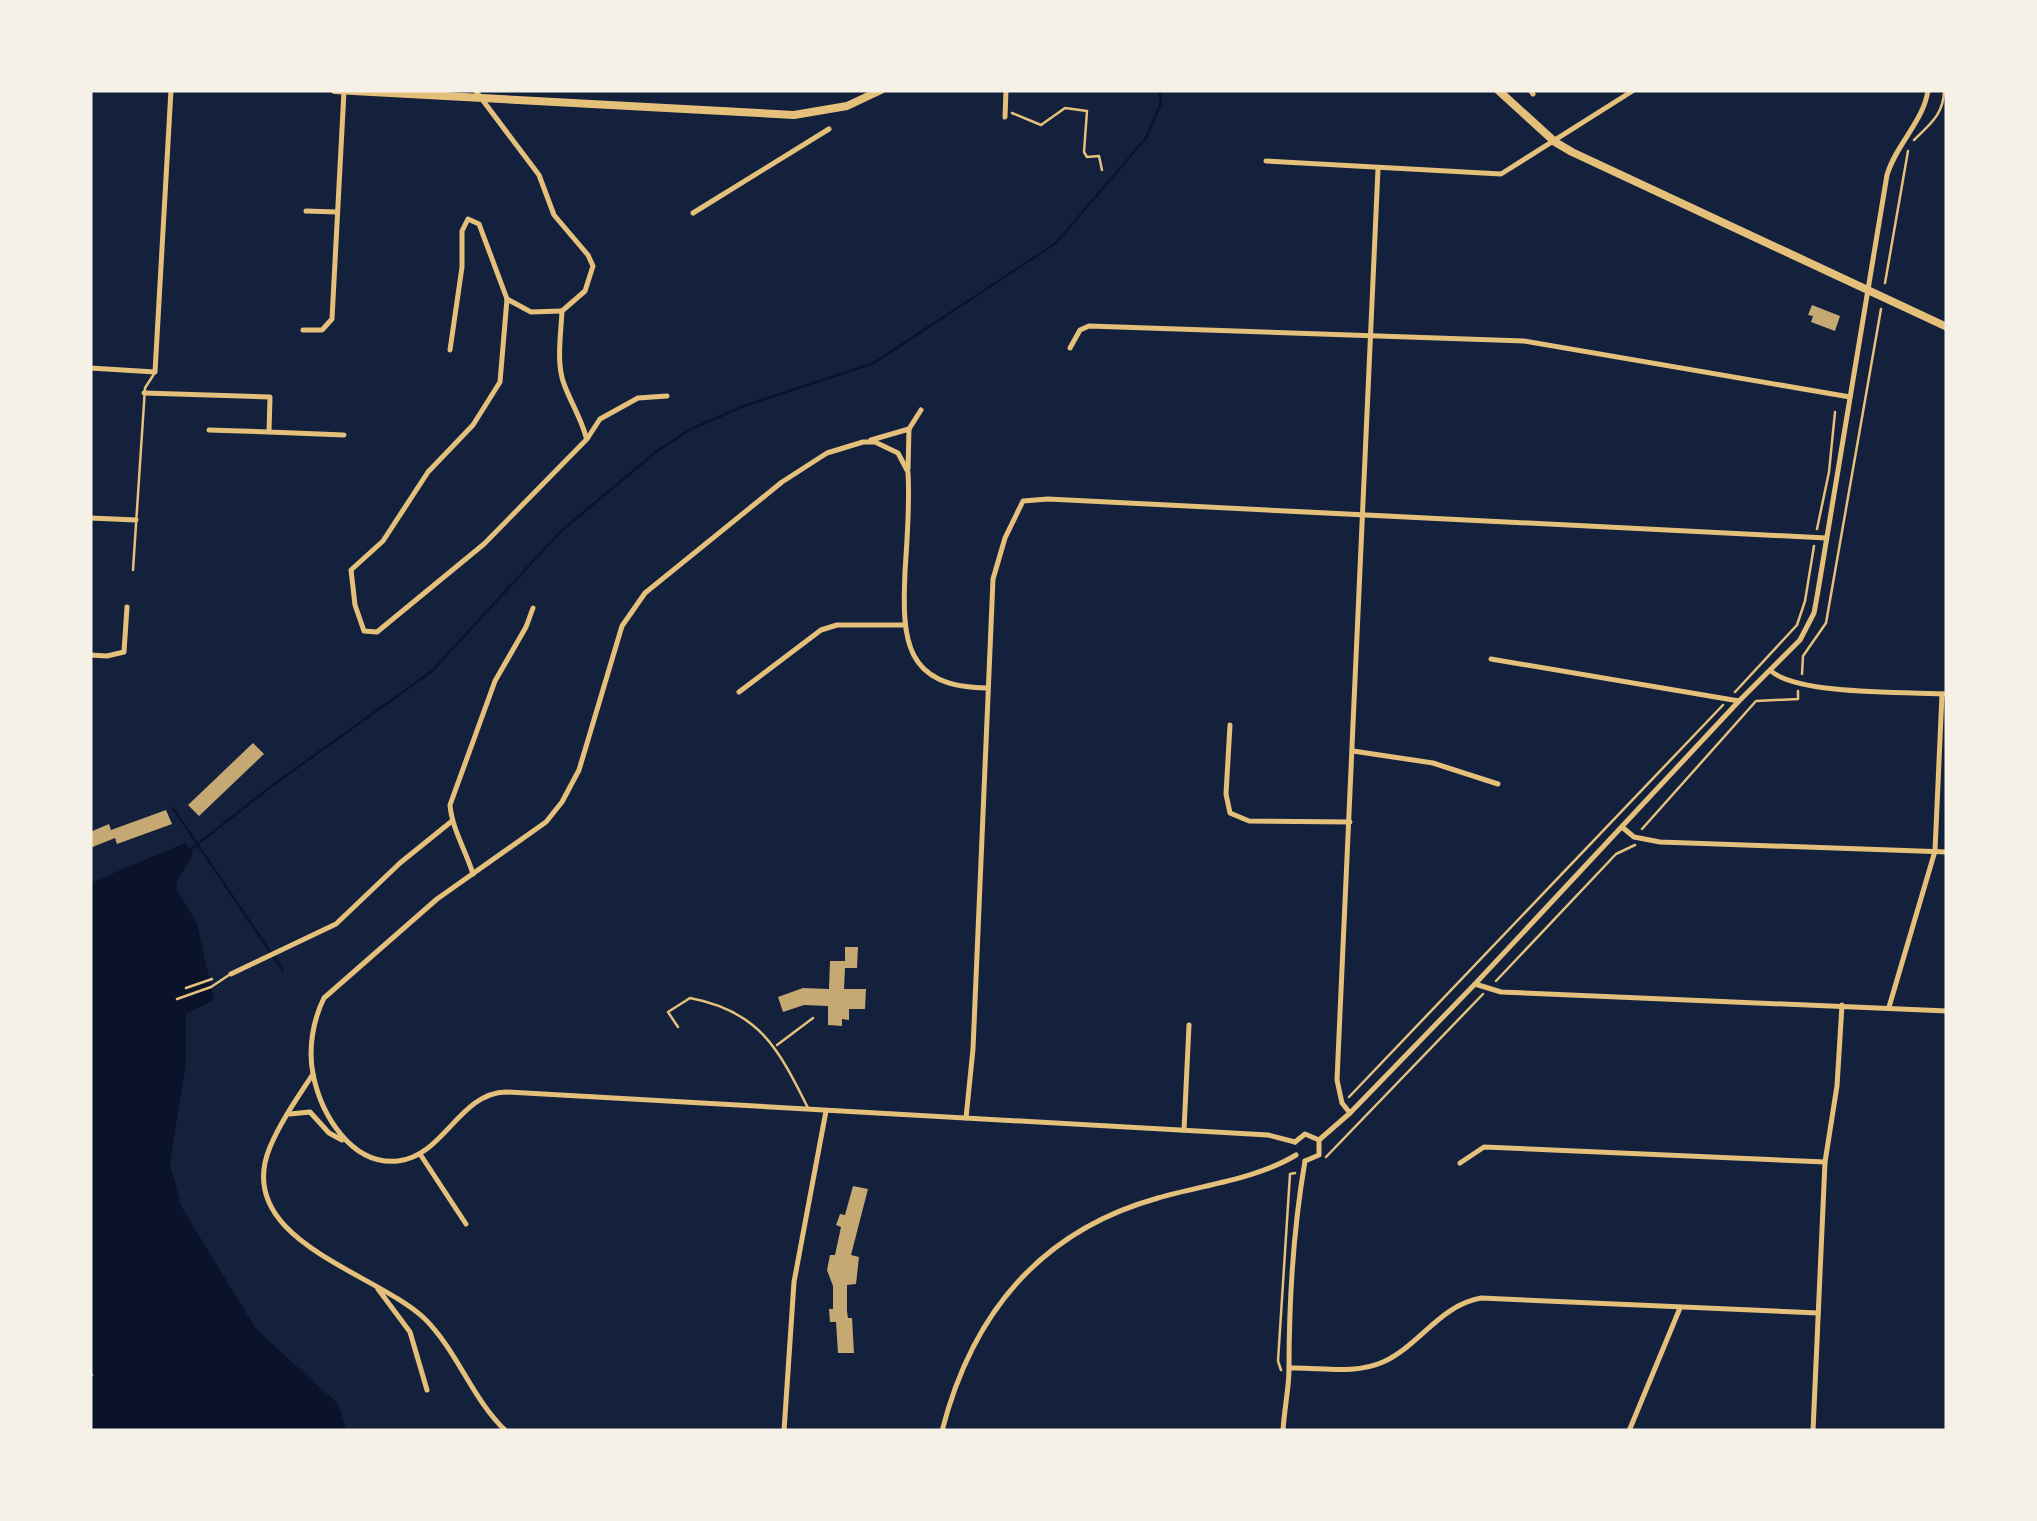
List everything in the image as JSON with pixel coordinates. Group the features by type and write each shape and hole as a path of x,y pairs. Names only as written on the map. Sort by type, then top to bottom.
{"main road":[{"path":"335,90 478,94 763,114 833,110 882,90"},
{"path":"1498,90 1555,142 1572,152 1947,327"}],"street":[{"path":"90,368 156,372 171,90"},
{"path":"303,330 322,330 332,319 344,90"},
{"path":"1005,113 1006,90"},
{"path":"1266,161 1501,174 1634,90"},
{"path":"1304,1161 1319,1156 1320,1140 1474,984 1772,670 1808,627 1814,613 1890,163 1922,110 1928,90"},
{"path":"478,94 539,175 554,215 593,266 585,290 562,311 530,312 507,300"},
{"path":"693,213 829,130"},
{"path":"1350,1113 1342,1104 1337,1080 1378,169"},
{"path":"306,211 337,212"},
{"path":"450,350 462,266 462,231 468,219 478,224 507,300 500,382 473,425 428,472 383,541 351,570 354,605 364,631 377,632 458,567 587,440 600,418 638,398 667,396"},
{"path":"562,311 563,382 580,413 587,440"},
{"path":"1070,348 1080,330 1088,326 1524,341 1850,397"},
{"path":"144,393 270,397 269,432"},
{"path":"921,410 909,430 903,625 914,655 934,676 955,685 987,688"},
{"path":"210,430 344,435"},
{"path":"349,1144 325,1109 313,1074 315,1018 324,998 413,919 546,822 572,786 622,626 638,600 811,460 909,430"},
{"path":"863,442 891,448 908,472"},
{"path":"966,1118 974,1049 993,580 1017,508 1023,501 1034,498 1362,513 1826,538"},
{"path":"90,518 136,520"},
{"path":"90,655 124,652 127,607"},
{"path":"473,874 452,821 450,805 484,710 533,608"},
{"path":"739,692 821,630 837,626 903,625"},
{"path":"1491,658 1740,701"},
{"path":"1772,670 1777,676 1812,687 1945,694 1934,850 1889,1007"},
{"path":"1230,724 1226,794 1230,813 1249,821 1350,822"},
{"path":"1354,750 1434,763 1498,784"},
{"path":"231,974 336,924 452,821"},
{"path":"1622,828 1638,838 1660,842 1947,852"},
{"path":"1474,984 1488,989 1947,1011"},
{"path":"1813,1431 1824,1162 1837,1086 1842,1004"},
{"path":"1184,1130 1189,1026"},
{"path":"313,1074 287,1115 264,1166 264,1183 274,1212 310,1248 424,1319 452,1354 477,1397 506,1431"},
{"path":"287,1115 310,1112 330,1133 367,1156 386,1161 402,1161 420,1154 470,1106 496,1092 1280,1136 1295,1142"},
{"path":"784,1431 794,1282 826,1111"},
{"path":"1295,1142 1305,1134 1320,1140"},
{"path":"1295,1142 1296,1154 1304,1161"},
{"path":"1460,1164 1484,1147 1824,1162"},
{"path":"420,1154 466,1224"},
{"path":"942,1431 958,1376 984,1324 1009,1290 1054,1248 1105,1216 1262,1169 1296,1154"},
{"path":"1283,1431 1292,1244 1304,1161"},
{"path":"376,1287 410,1332 427,1390"},
{"path":"1289,1368 1346,1370 1380,1364 1460,1304 1481,1298 1818,1313"},
{"path":"1629,1431 1680,1308"}],"lane":[{"path":"133,570 144,393 156,372"},
{"path":"176,1000 212,987 231,974"},
{"path":"678,1027 668,1012 690,998 716,1003 740,1017 776,1046 809,1110"},
{"path":"776,1046 813,1018"}],"path":[{"path":"1885,282 1908,148 1937,117 1943,106 1944,90"},
{"path":"1005,113 1041,125 1065,108 1088,111 1084,152 1087,157 1100,156 1102,170"},
{"path":"1804,672 1803,656 1826,624 1882,309"},
{"path":"1342,1104 1797,625 1829,472 1836,412"},
{"path":"1331,1150 1564,905 1616,854 1634,848 1653,814 1756,700 1798,699 1798,693"},
{"path":"184,989 212,978"},
{"path":"1282,1374 1278,1361 1290,1174"}],"water":[{"path":"185,843 193,854 177,882 177,890 197,923 214,1000 186,1014 186,1063 170,1163 181,1206 256,1329 338,1404 347,1431 90,1428 90,883"}],"building":[{"path":"1812,305 1840,316 1835,331 1811,322 1813,316 1808,315"},
{"path":"253,743 264,754 199,816 188,805"},
{"path":"166,810 172,824 117,844 115,838 90,848 90,832 109,824 111,830"},
{"path":"845,947 858,947 857,968 845,968 844,989 866,989 865,1009 849,1009 849,1020 842,1019 842,1026 828,1025 828,1006 804,1005 783,1012 778,997 803,988 829,989 830,961 845,961"},
{"path":"853,1186 868,1189 851,1255 859,1257 856,1284 847,1285 854,1353 838,1353 836,1322 830,1322 833,1286 827,1270 841,1227 836,1225 840,1214 845,1215"}],"waterway":[{"path":"190,850 432,671 561,531 656,452 689,430 744,406 874,363 1056,243 1146,138 1161,103 1159,90"},
{"path":"173,808 283,971"}]}
